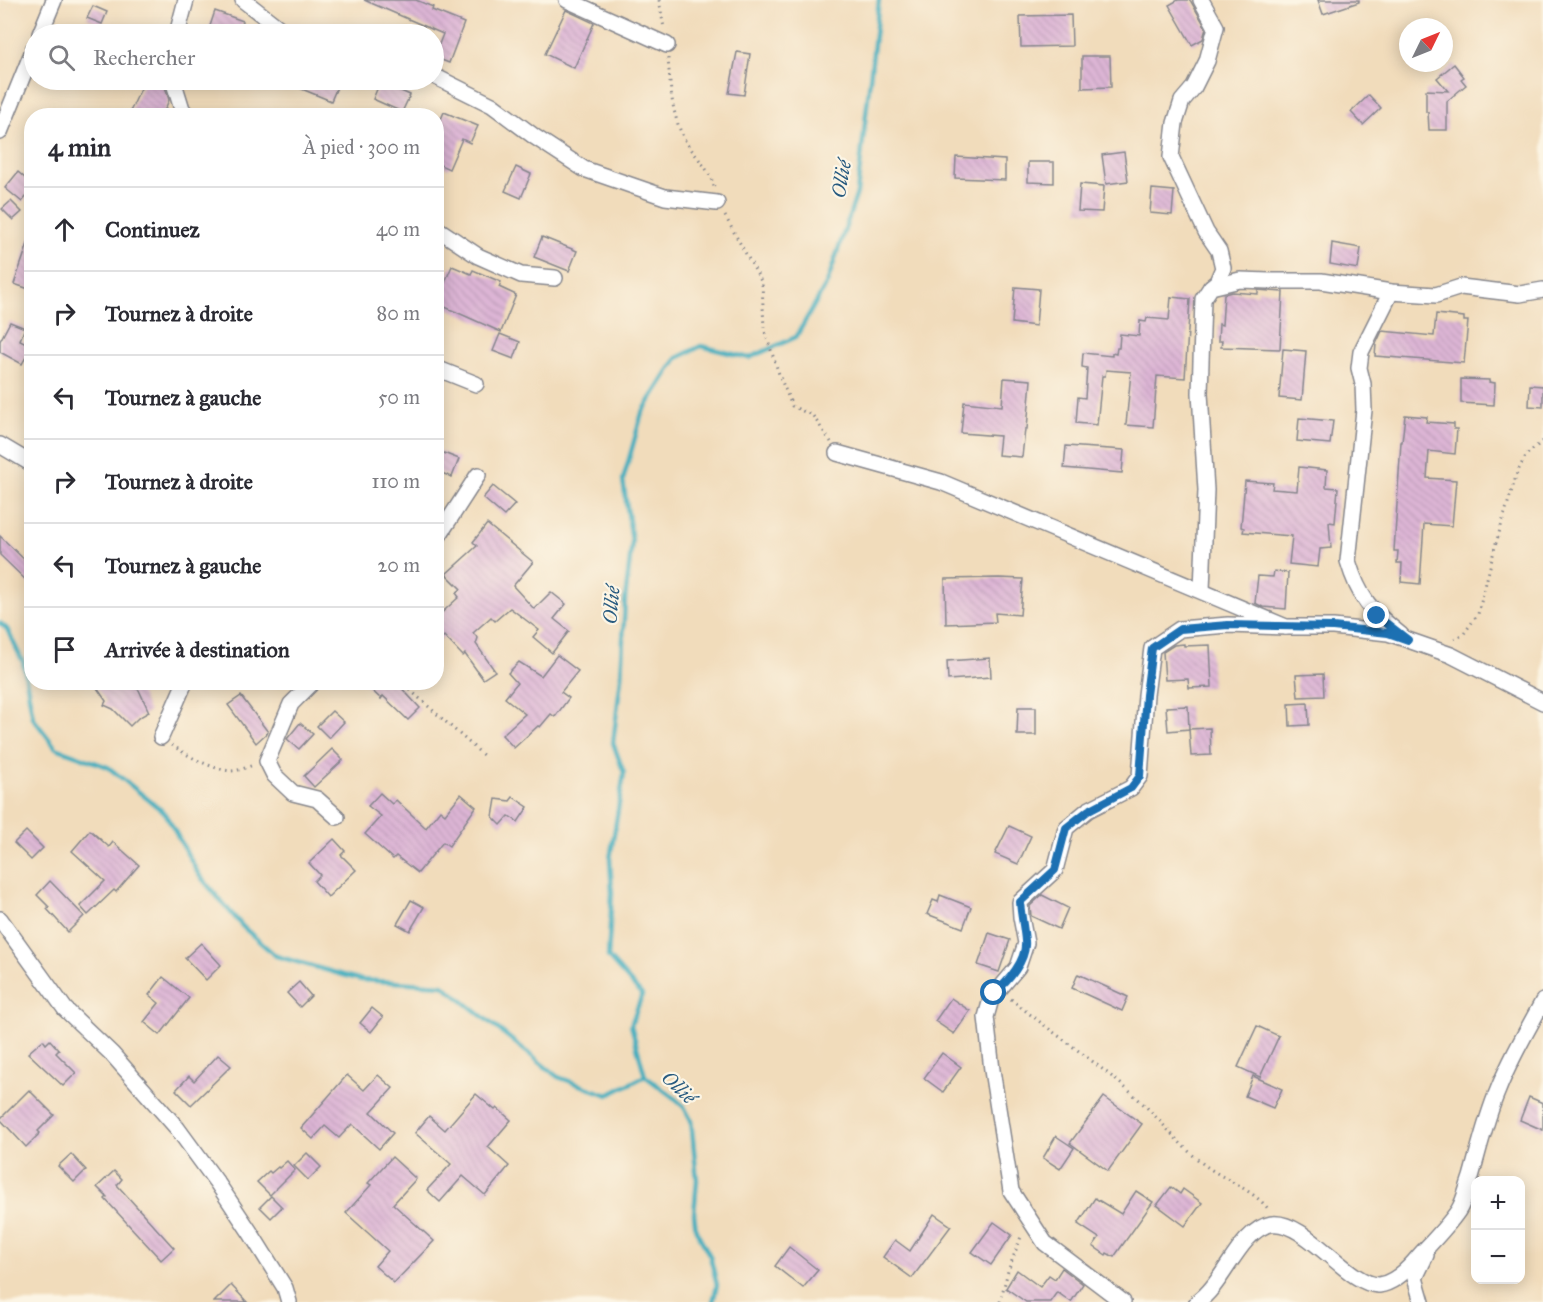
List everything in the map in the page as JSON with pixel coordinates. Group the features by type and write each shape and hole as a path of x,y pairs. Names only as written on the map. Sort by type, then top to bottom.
{"street":[{"path":"44,24 54,0"},
{"path":"180,24 186,0"},
{"path":"243,0 274,24"},
{"path":"567,0 667,45"},
{"path":"1202,0 1216,27 1207,62 1194,87 1182,101 1175,123 1171,157 1206,232 1219,250 1223,268 1217,282 1203,300 1200,393 1206,490 1202,590"},
{"path":"0,132 24,73"},
{"path":"444,81 492,105 584,169 665,197 717,202"},
{"path":"176,90 182,108"},
{"path":"444,233 478,256 520,275 555,278"},
{"path":"1211,287 1240,280 1321,281 1391,292 1436,295 1461,287 1520,294 1543,290"},
{"path":"1391,292 1361,352 1359,368 1363,384 1364,410 1348,561 1355,585 1377,616 1408,640"},
{"path":"444,371 476,384"},
{"path":"0,445 24,459"},
{"path":"837,453 941,482 1286,627"},
{"path":"444,516 478,475"},
{"path":"1123,1302 1044,1243 1011,1191 986,1017 991,999 1018,967 1026,944 1020,902 1055,870 1066,828 1089,810 1131,788 1140,776 1152,648 1180,629 1228,625 1333,627 1388,633 1451,655 1543,702"},
{"path":"161,737 181,690"},
{"path":"305,690 291,704 267,761 274,775 292,793 317,799 336,817"},
{"path":"0,919 65,1009 112,1054 177,1128 250,1232 285,1288 289,1302"},
{"path":"1197,1302 1208,1295 1244,1243 1268,1224 1280,1223 1297,1231 1365,1282 1379,1285 1397,1277 1413,1263 1459,1210 1500,1084 1512,1055 1543,1001"},
{"path":"1422,1302 1415,1278 1432,1242"}],"path":[{"path":"659,0 667,45 670,91 681,132 711,176 717,202 762,283 764,329 792,406 813,416 837,453"},
{"path":"1433,649 1463,635 1478,614 1517,473 1526,455 1543,441"},
{"path":"410,690 485,757"},
{"path":"161,737 184,753 213,766 232,771 267,761"},
{"path":"999,989 1084,1054 1129,1092 1172,1137 1204,1165 1261,1200 1280,1223"},
{"path":"1000,1302 1008,1271 1028,1218"}],"building":[{"path":"364,0 416,0 433,7 432,10 464,23 449,63 444,61 444,24 420,24"},
{"path":"1178,0 1190,0 1206,28 1203,39 1192,45 1169,5"},
{"path":"1318,0 1359,0 1359,2 1323,14"},
{"path":"93,6 107,12 102,24 87,18"},
{"path":"566,10 594,23 574,68 545,54"},
{"path":"215,11 243,21 242,24 211,24"},
{"path":"1071,15 1072,46 1021,47 1020,16"},
{"path":"737,52 750,54 744,95 729,93"},
{"path":"1082,56 1110,56 1111,87 1082,88"},
{"path":"1453,65 1464,77 1461,79 1466,85 1447,101 1447,130 1429,130 1426,90 1448,91 1437,78 1444,72 1453,72"},
{"path":"140,90 166,90 169,100 166,108 132,108"},
{"path":"304,90 336,90 331,101"},
{"path":"377,90 398,90 410,95 404,108 393,108 373,99"},
{"path":"1369,95 1381,108 1363,125 1351,112"},
{"path":"444,112 478,126 470,143 462,139 449,169 444,167"},
{"path":"1124,152 1128,181 1106,184 1102,155"},
{"path":"956,157 1005,160 1005,180 955,178"},
{"path":"1028,162 1054,162 1054,183 1028,182"},
{"path":"516,167 531,174 521,198 505,191"},
{"path":"18,172 24,177 24,200 22,202 5,188"},
{"path":"1080,184 1104,186 1102,212 1078,211"},
{"path":"1152,189 1174,191 1172,215 1150,213"},
{"path":"11,201 22,212 13,220 2,209"},
{"path":"542,237 577,251 569,271 534,257"},
{"path":"1332,243 1361,248 1358,269 1330,264"},
{"path":"24,255 24,287 14,284"},
{"path":"452,266 471,274 473,270 501,282 499,287 516,295 501,332 444,307 444,284"},
{"path":"1015,287 1039,289 1036,326 1012,323"},
{"path":"1258,290 1283,292 1280,349 1221,347 1222,341 1218,341 1219,324 1222,325 1224,294 1232,292 1258,294"},
{"path":"1171,297 1190,299 1185,378 1157,376 1153,427 1126,425 1131,372 1106,370 1105,376 1102,376 1097,425 1076,423 1078,397 1085,398 1087,368 1082,367 1083,353 1112,356 1112,353 1116,354 1120,334 1139,336 1140,321 1146,322 1147,318 1169,320"},
{"path":"1436,314 1464,317 1464,321 1468,321 1464,363 1375,356 1376,344 1382,331 1434,336"},
{"path":"10,322 24,328 20,340 24,342 22,364 0,352 0,341"},
{"path":"500,334 520,342 514,359 493,351"},
{"path":"1283,349 1306,351 1302,400 1279,398"},
{"path":"1004,378 1031,380 1022,457 998,455 1000,436 961,433 964,402 1002,406"},
{"path":"1461,379 1489,380 1495,383 1494,405 1461,403"},
{"path":"1530,385 1543,386 1543,407 1529,406"},
{"path":"1405,415 1427,417 1426,422 1454,424 1454,429 1457,429 1455,454 1429,451 1427,478 1456,480 1452,526 1424,524 1420,584 1401,582 1402,563 1397,563 1398,551 1394,551 1401,442"},
{"path":"1299,418 1333,421 1330,444 1297,441"},
{"path":"1066,446 1124,450 1122,473 1064,468"},
{"path":"444,453 459,459 452,477 444,474"},
{"path":"1299,467 1327,470 1326,487 1338,488 1335,523 1329,522 1331,548 1320,549 1318,567 1289,564 1292,536 1243,532 1244,528 1241,527 1245,481 1273,483 1272,489 1297,491"},
{"path":"493,486 515,504 504,516 483,498"},
{"path":"487,524 533,562 513,586 534,609 551,592 566,604 554,619 569,631 552,653 533,637 539,630 510,608 495,621 491,617 473,633 478,638 476,644 495,671 483,679 465,654 463,656 444,636 444,611 459,597 456,593 461,589 446,574 477,546 473,542"},
{"path":"0,536 24,559 24,578 0,555"},
{"path":"1274,571 1288,573 1286,609 1263,607 1255,603 1258,576 1273,577"},
{"path":"945,579 1023,579 1020,615 995,613 996,622 946,624"},
{"path":"1184,644 1184,646 1210,645 1212,687 1189,688 1188,679 1165,680 1163,652 1174,645"},
{"path":"557,655 578,671 561,692 569,698 555,717 551,714 540,727 538,726 514,748 502,735 525,714 505,698 517,683 508,673 519,662 541,676"},
{"path":"990,658 991,677 948,680 947,661"},
{"path":"1323,674 1324,696 1298,697 1296,675"},
{"path":"98,690 139,690 149,712 130,726 113,709 104,705 106,701"},
{"path":"371,690 403,690 420,708 408,720 383,696 381,699"},
{"path":"241,696 268,732 256,743 228,705"},
{"path":"1308,703 1309,725 1290,726 1289,704"},
{"path":"1188,706 1189,729 1168,731 1166,707"},
{"path":"1018,707 1036,707 1036,735 1017,735"},
{"path":"332,711 344,722 329,738 317,726"},
{"path":"300,723 313,734 299,749 287,739"},
{"path":"1210,728 1211,755 1191,756 1189,729"},
{"path":"332,749 343,760 314,787 304,776"},
{"path":"380,793 392,804 396,800 426,828 440,810 445,814 461,794 476,807 449,846 443,842 418,873 396,856 393,859 365,834 381,816 368,806"},
{"path":"513,797 528,807 518,822 509,816 501,825 493,817 496,799 510,801"},
{"path":"1009,826 1031,836 1018,864 995,854"},
{"path":"90,830 109,847 113,842 139,865 116,892 114,890 88,915 80,906 105,881 72,851"},
{"path":"26,831 43,848 31,860 14,843"},
{"path":"334,839 345,851 341,855 356,870 328,897 314,881 320,875 309,863"},
{"path":"50,881 84,916 68,932 37,895"},
{"path":"940,895 971,907 963,928 927,914 933,900 938,902"},
{"path":"1042,895 1068,908 1059,929 1031,916 1030,906"},
{"path":"411,900 424,907 410,931 397,924"},
{"path":"989,933 1010,940 999,972 978,965"},
{"path":"201,943 221,965 206,980 185,958"},
{"path":"1078,974 1128,997 1122,1011 1072,988"},
{"path":"163,977 189,998 160,1035 144,1022 159,1003 149,995"},
{"path":"299,982 311,996 300,1007 287,993"},
{"path":"951,998 970,1011 954,1034 935,1021"},
{"path":"372,1008 383,1017 371,1032 360,1023"},
{"path":"1257,1026 1279,1036 1260,1077 1238,1067"},
{"path":"43,1040 46,1044 50,1040 59,1050 56,1053 76,1073 63,1086 28,1053"},
{"path":"942,1053 961,1067 943,1092 924,1078"},
{"path":"218,1055 231,1066 191,1105 176,1090 189,1076 194,1081"},
{"path":"347,1075 364,1090 378,1075 393,1088 371,1112 393,1133 379,1149 352,1124 339,1138 325,1126 313,1139 301,1128"},
{"path":"1253,1076 1282,1089 1273,1108 1245,1096"},
{"path":"29,1090 54,1115 26,1147 0,1119"},
{"path":"476,1094 511,1120 488,1147 509,1166 485,1195 463,1176 440,1202 427,1190 451,1164 415,1133 429,1116 445,1130"},
{"path":"1104,1097 1142,1124 1108,1171 1070,1143"},
{"path":"1529,1097 1543,1103 1543,1130 1520,1120"},
{"path":"1056,1136 1074,1148 1060,1169 1043,1158"},
{"path":"307,1153 321,1167 308,1180 294,1166"},
{"path":"71,1154 86,1170 74,1182 58,1166"},
{"path":"392,1157 416,1179 393,1204 434,1241 394,1283 375,1266 388,1251 346,1213 371,1185 368,1183"},
{"path":"287,1161 295,1170 270,1195 257,1182 269,1171 271,1173"},
{"path":"114,1171 122,1179 117,1185 174,1248 161,1260 105,1199 107,1197 97,1187"},
{"path":"1171,1187 1180,1194 1183,1189 1202,1203 1185,1226 1157,1205"},
{"path":"1136,1191 1153,1202 1114,1257 1107,1253 1106,1255 1093,1246 1099,1238 1078,1224 1095,1198 1121,1214"},
{"path":"271,1196 282,1207 271,1218 260,1207"},
{"path":"934,1214 951,1226 912,1278 883,1257 895,1240 910,1251"},
{"path":"994,1222 1012,1235 991,1265 972,1252"},
{"path":"789,1247 818,1270 803,1288 775,1266"},
{"path":"1062,1268 1083,1284 1071,1302 1057,1292 1050,1302 1026,1302 1006,1288 1017,1270 1040,1287 1049,1275 1055,1279"},
{"path":"231,1285 247,1302 214,1302"}],"waterway":[{"name":"Ollié","path":"713,1302 717,1285 710,1256 696,1230 694,1214 697,1180 691,1120 684,1107 645,1076 631,1025 642,995 608,957 612,893 610,859 624,773 613,743 621,678 625,600 632,542 623,480 642,413 677,358 701,346 749,358 796,337 827,283 857,193 879,0"},
{"path":"0,623 7,629 24,668"},
{"path":"28,690 33,718 56,748 108,767 165,813 199,875 243,927 276,956 361,980 443,985 558,1077 608,1095 645,1076"}],"route":[{"path":"994,993 1002,987 1018,967 1026,944 1020,902 1055,870 1066,828 1089,810 1131,788 1140,776 1152,648 1180,629 1228,625 1333,627 1388,633 1408,640 1377,616"}]}
